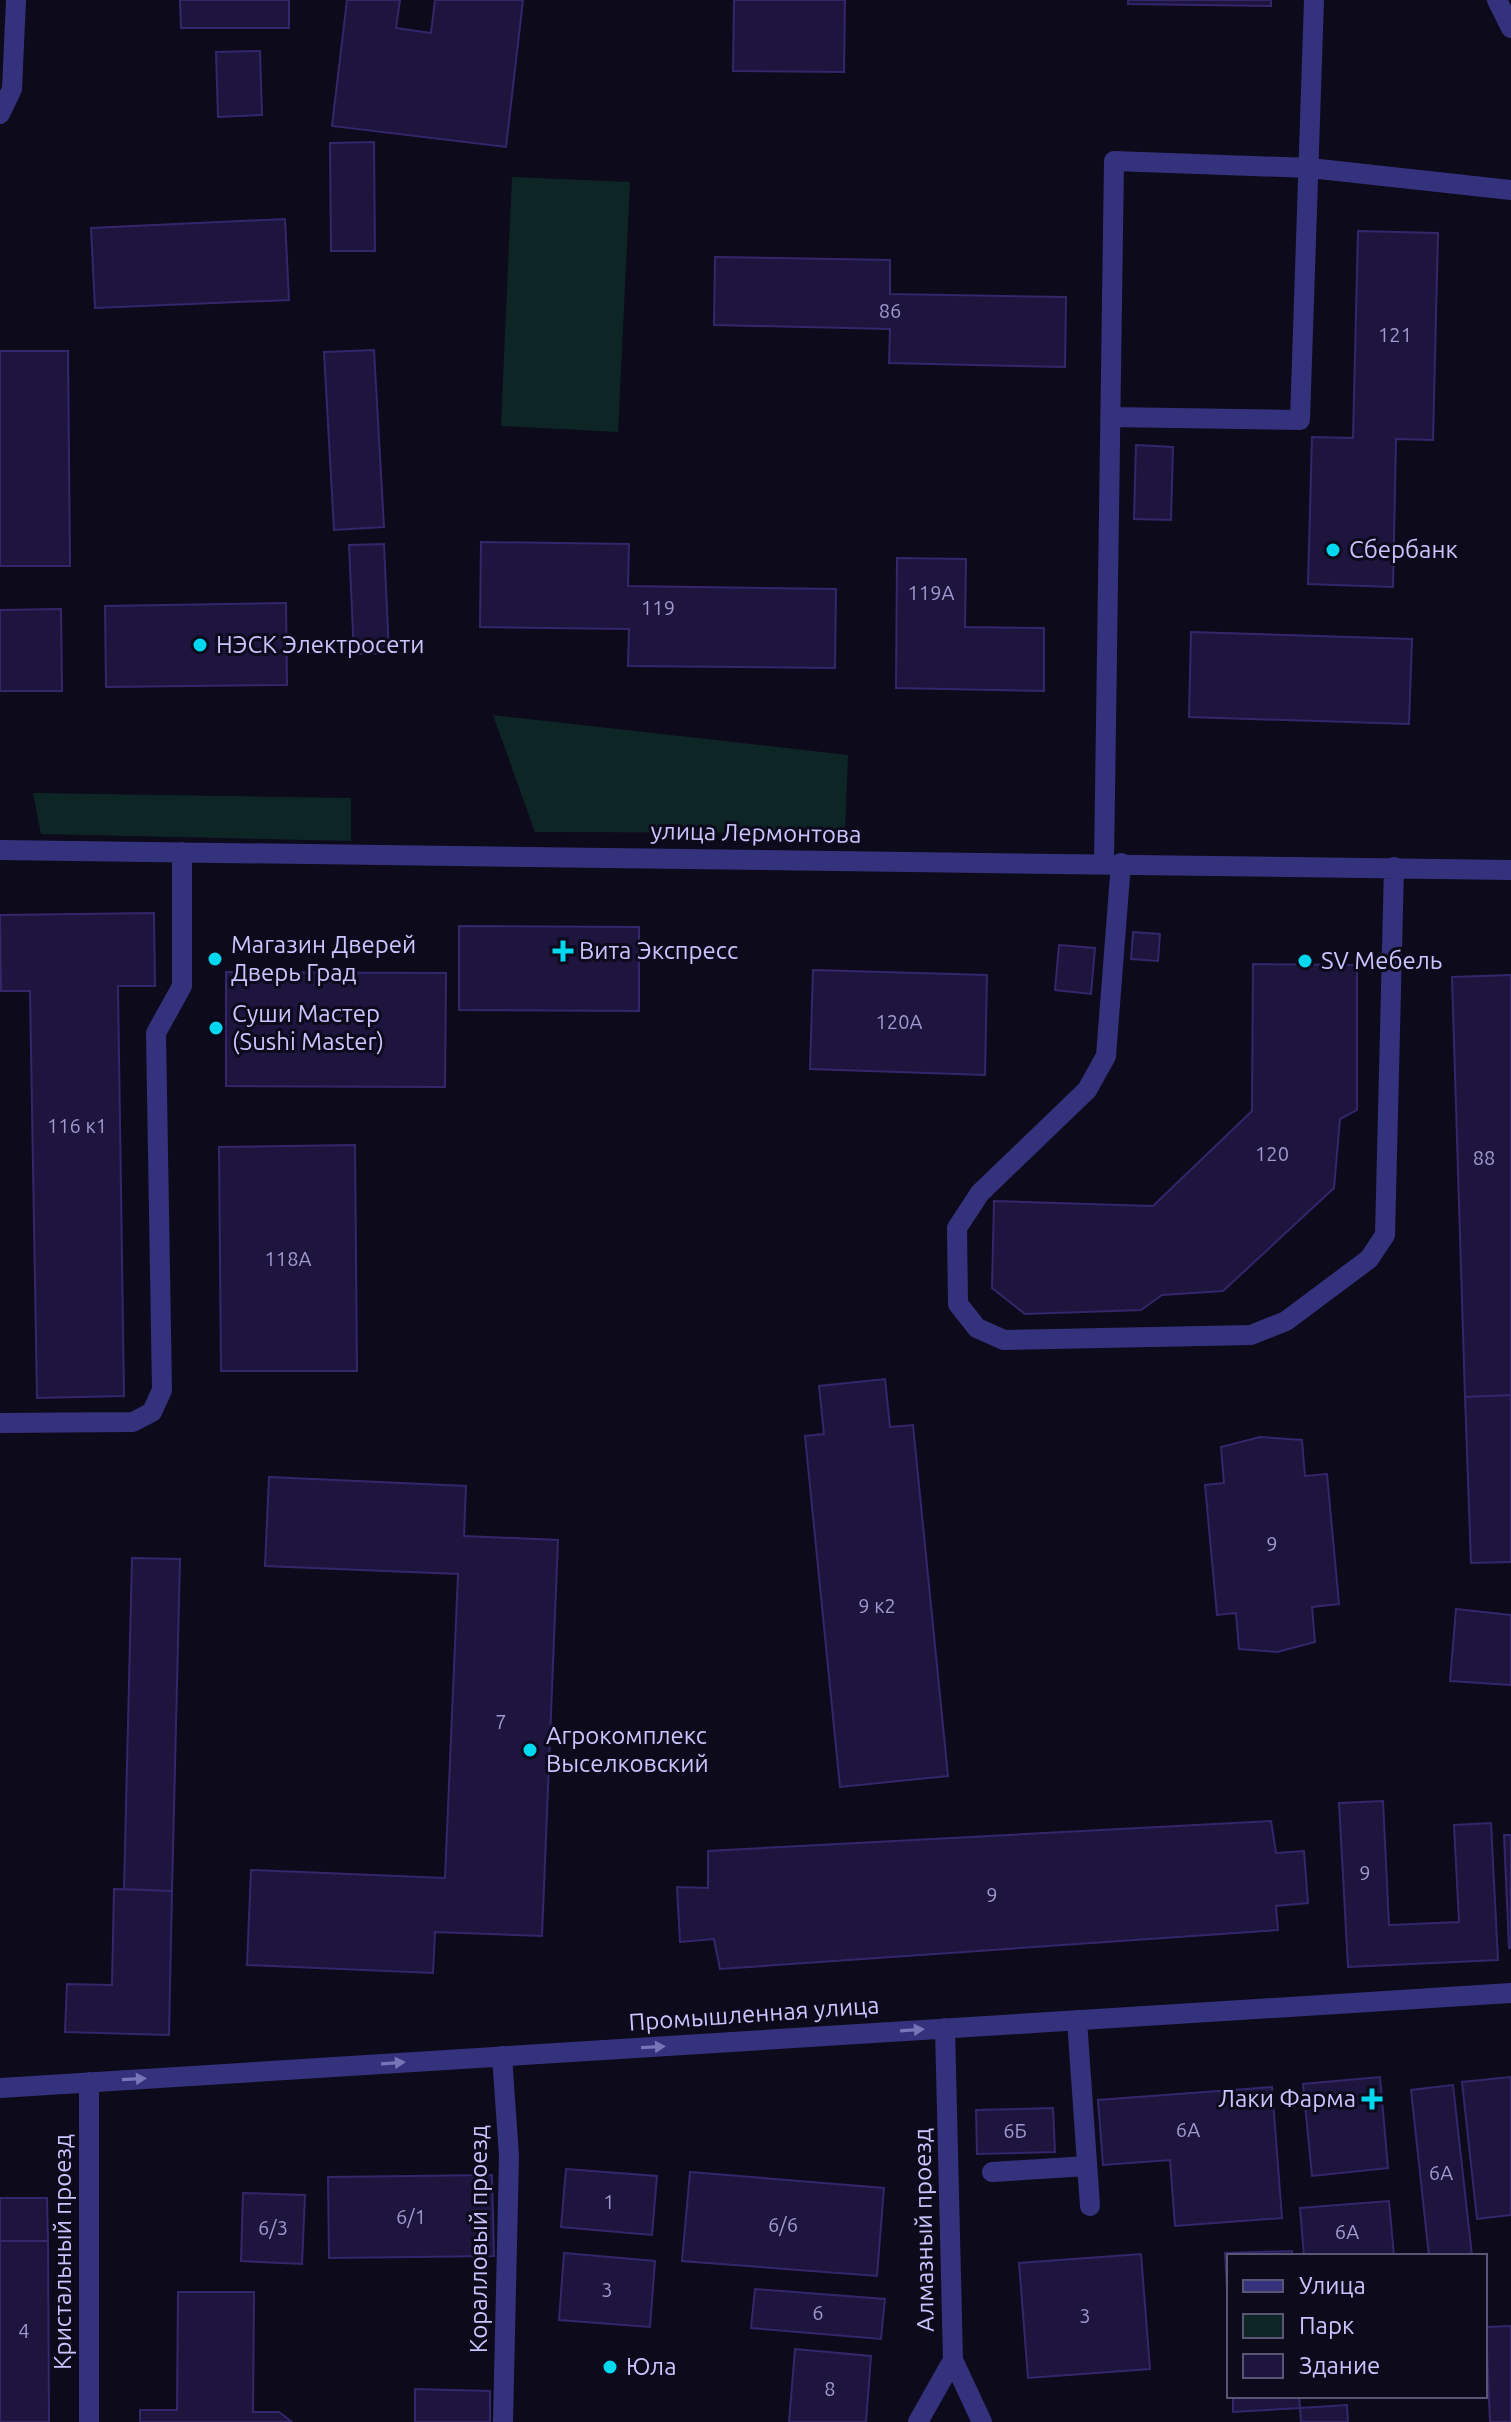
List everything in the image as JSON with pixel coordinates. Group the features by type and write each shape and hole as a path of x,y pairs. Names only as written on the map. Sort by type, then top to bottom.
{"street":[{"path":"0,114 12,89 16,0"},
{"path":"1110,417 1300,420 1314,0"},
{"path":"1497,0 1511,28"},
{"path":"1394,867 1385,1235 1369,1259 1286,1321 1251,1335 1004,1340 977,1328 958,1304 957,1228 980,1193 1087,1090 1106,1056 1112,863 1110,417 1114,161 1310,168 1511,190"},
{"name":"улица Лермонтова","path":"0,850 1511,870"},
{"path":"0,1423 133,1422 152,1412 162,1390 156,1033 182,986 182,852"},
{"name":"Промышленная улица","path":"0,2088 1511,1993"},
{"path":"1077,2020 1090,2206"},
{"name":"Алмазный проезд","path":"918,2422 953,2360 945,2028"},
{"name":"Коралловый проезд","path":"502,2056 509,2156 503,2422"},
{"name":"Кристальный проезд","path":"89,2082 89,2422"},
{"path":"992,2172 1087,2166"},
{"path":"953,2360 982,2422"}],"green space":[{"path":"512,177 630,182 618,432 501,426"},
{"path":"493,715 848,755 845,833 535,832"},
{"path":"33,793 351,798 351,841 41,834"}],"building":[{"path":"180,0 289,0 289,28 181,28"},
{"path":"347,0 400,0 396,28 431,33 435,0 523,0 506,147 332,126"},
{"path":"734,0 845,0 844,72 733,71"},
{"path":"1128,0 1271,0 1271,6 1128,4"},
{"path":"260,51 262,115 218,117 216,52"},
{"path":"374,142 375,251 331,251 330,143"},
{"path":"285,219 289,300 95,308 91,228"},
{"path":"1358,231 1438,233 1433,440 1396,439 1393,587 1308,584 1312,437 1353,438"},
{"path":"715,257 890,260 890,294 1066,297 1065,367 889,363 890,329 714,325"},
{"path":"374,350 384,527 334,530 324,352"},
{"path":"0,351 68,351 70,566 0,566"},
{"path":"1136,445 1173,447 1171,520 1134,519"},
{"path":"481,542 629,544 628,586 836,589 835,668 628,666 629,629 480,627"},
{"path":"384,544 389,653 354,654 349,545"},
{"path":"897,558 966,559 965,627 1044,628 1044,691 896,688"},
{"path":"286,603 287,685 106,687 105,606"},
{"path":"61,609 62,691 0,691 0,610"},
{"path":"1191,632 1412,639 1409,724 1189,717"},
{"path":"154,913 155,986 118,986 124,1396 37,1398 30,991 1,991 0,915"},
{"path":"459,926 639,927 639,1011 459,1010"},
{"path":"1133,932 1160,934 1158,961 1131,959"},
{"path":"1059,945 1095,948 1091,994 1055,990"},
{"path":"1253,964 1357,965 1357,1110 1340,1119 1334,1188 1223,1291 1162,1295 1141,1310 1025,1314 992,1288 994,1201 1153,1206 1252,1111"},
{"path":"813,970 987,975 985,1075 810,1069"},
{"path":"226,972 446,973 445,1087 226,1086"},
{"path":"1511,975 1511,1395 1465,1397 1452,977"},
{"path":"355,1145 357,1371 221,1371 219,1147"},
{"path":"885,1379 890,1427 913,1425 948,1776 840,1787 805,1436 824,1434 819,1386"},
{"path":"1511,1395 1511,1562 1471,1563 1465,1397"},
{"path":"1260,1437 1302,1440 1305,1476 1327,1474 1339,1604 1312,1607 1315,1642 1277,1652 1239,1649 1236,1613 1217,1615 1205,1485 1224,1483 1221,1447"},
{"path":"269,1477 466,1486 464,1536 558,1540 542,1936 435,1932 433,1973 247,1965 251,1870 445,1878 458,1574 265,1566"},
{"path":"132,1558 180,1559 172,1891 124,1889"},
{"path":"1456,1609 1511,1615 1511,1685 1450,1681"},
{"path":"1383,1801 1389,1925 1459,1922 1454,1825 1491,1823 1498,1960 1348,1967 1339,1803"},
{"path":"1271,1821 1276,1853 1304,1851 1308,1903 1276,1906 1278,1930 720,1969 714,1939 680,1942 677,1887 708,1888 708,1851"},
{"path":"1504,1835 1511,1835 1511,1948 1509,1948"},
{"path":"114,1889 172,1891 169,2035 65,2032 67,1984 112,1985"},
{"path":"1380,2077 1388,2168 1312,2176 1303,2084"},
{"path":"1511,2077 1511,2215 1477,2219 1462,2082"},
{"path":"1453,2085 1472,2254 1429,2254 1411,2090"},
{"path":"1272,2087 1282,2218 1175,2226 1170,2160 1103,2165 1098,2100"},
{"path":"1053,2108 1055,2152 977,2154 976,2110"},
{"path":"566,2169 657,2176 652,2235 561,2227"},
{"path":"690,2172 884,2188 877,2276 682,2261"},
{"path":"492,2175 494,2256 329,2258 328,2177"},
{"path":"243,2193 305,2195 302,2264 241,2261"},
{"path":"0,2198 47,2198 48,2241 0,2241"},
{"path":"1389,2201 1394,2254 1304,2254 1300,2208"},
{"path":"0,2241 48,2241 49,2422 0,2422"},
{"path":"1292,2251 1292,2254 1227,2254 1227,2289 1225,2253"},
{"path":"564,2253 655,2261 650,2327 559,2320"},
{"path":"1141,2254 1150,2369 1028,2378 1019,2263"},
{"path":"755,2289 885,2299 881,2339 751,2328"},
{"path":"178,2292 254,2292 253,2412 279,2412 292,2422 140,2422 140,2410 177,2410"},
{"path":"1511,2326 1511,2422 1490,2422 1487,2327"},
{"path":"795,2349 871,2356 866,2422 789,2422"},
{"path":"415,2389 490,2391 490,2422 415,2422"},
{"path":"1233,2398 1299,2398 1300,2408 1233,2412"},
{"path":"1347,2405 1348,2422 1301,2422 1300,2408"}],"place":[{"name":"Сбербанк","path":"1333,550"},
{"name":"НЭСК Электросети","path":"200,645"},
{"name":"Вита Экспресс","path":"563,951"},
{"name":"Магазин Дверей Дверь Град","path":"215,959"},
{"name":"SV Мебель","path":"1305,961"},
{"name":"Суши Мастер (Sushi Master)","path":"216,1028"},
{"name":"Агрокомплекс Выселковский","path":"530,1750"},
{"name":"Лаки Фарма","path":"1372,2099"},
{"name":"Юла","path":"610,2367"}]}
